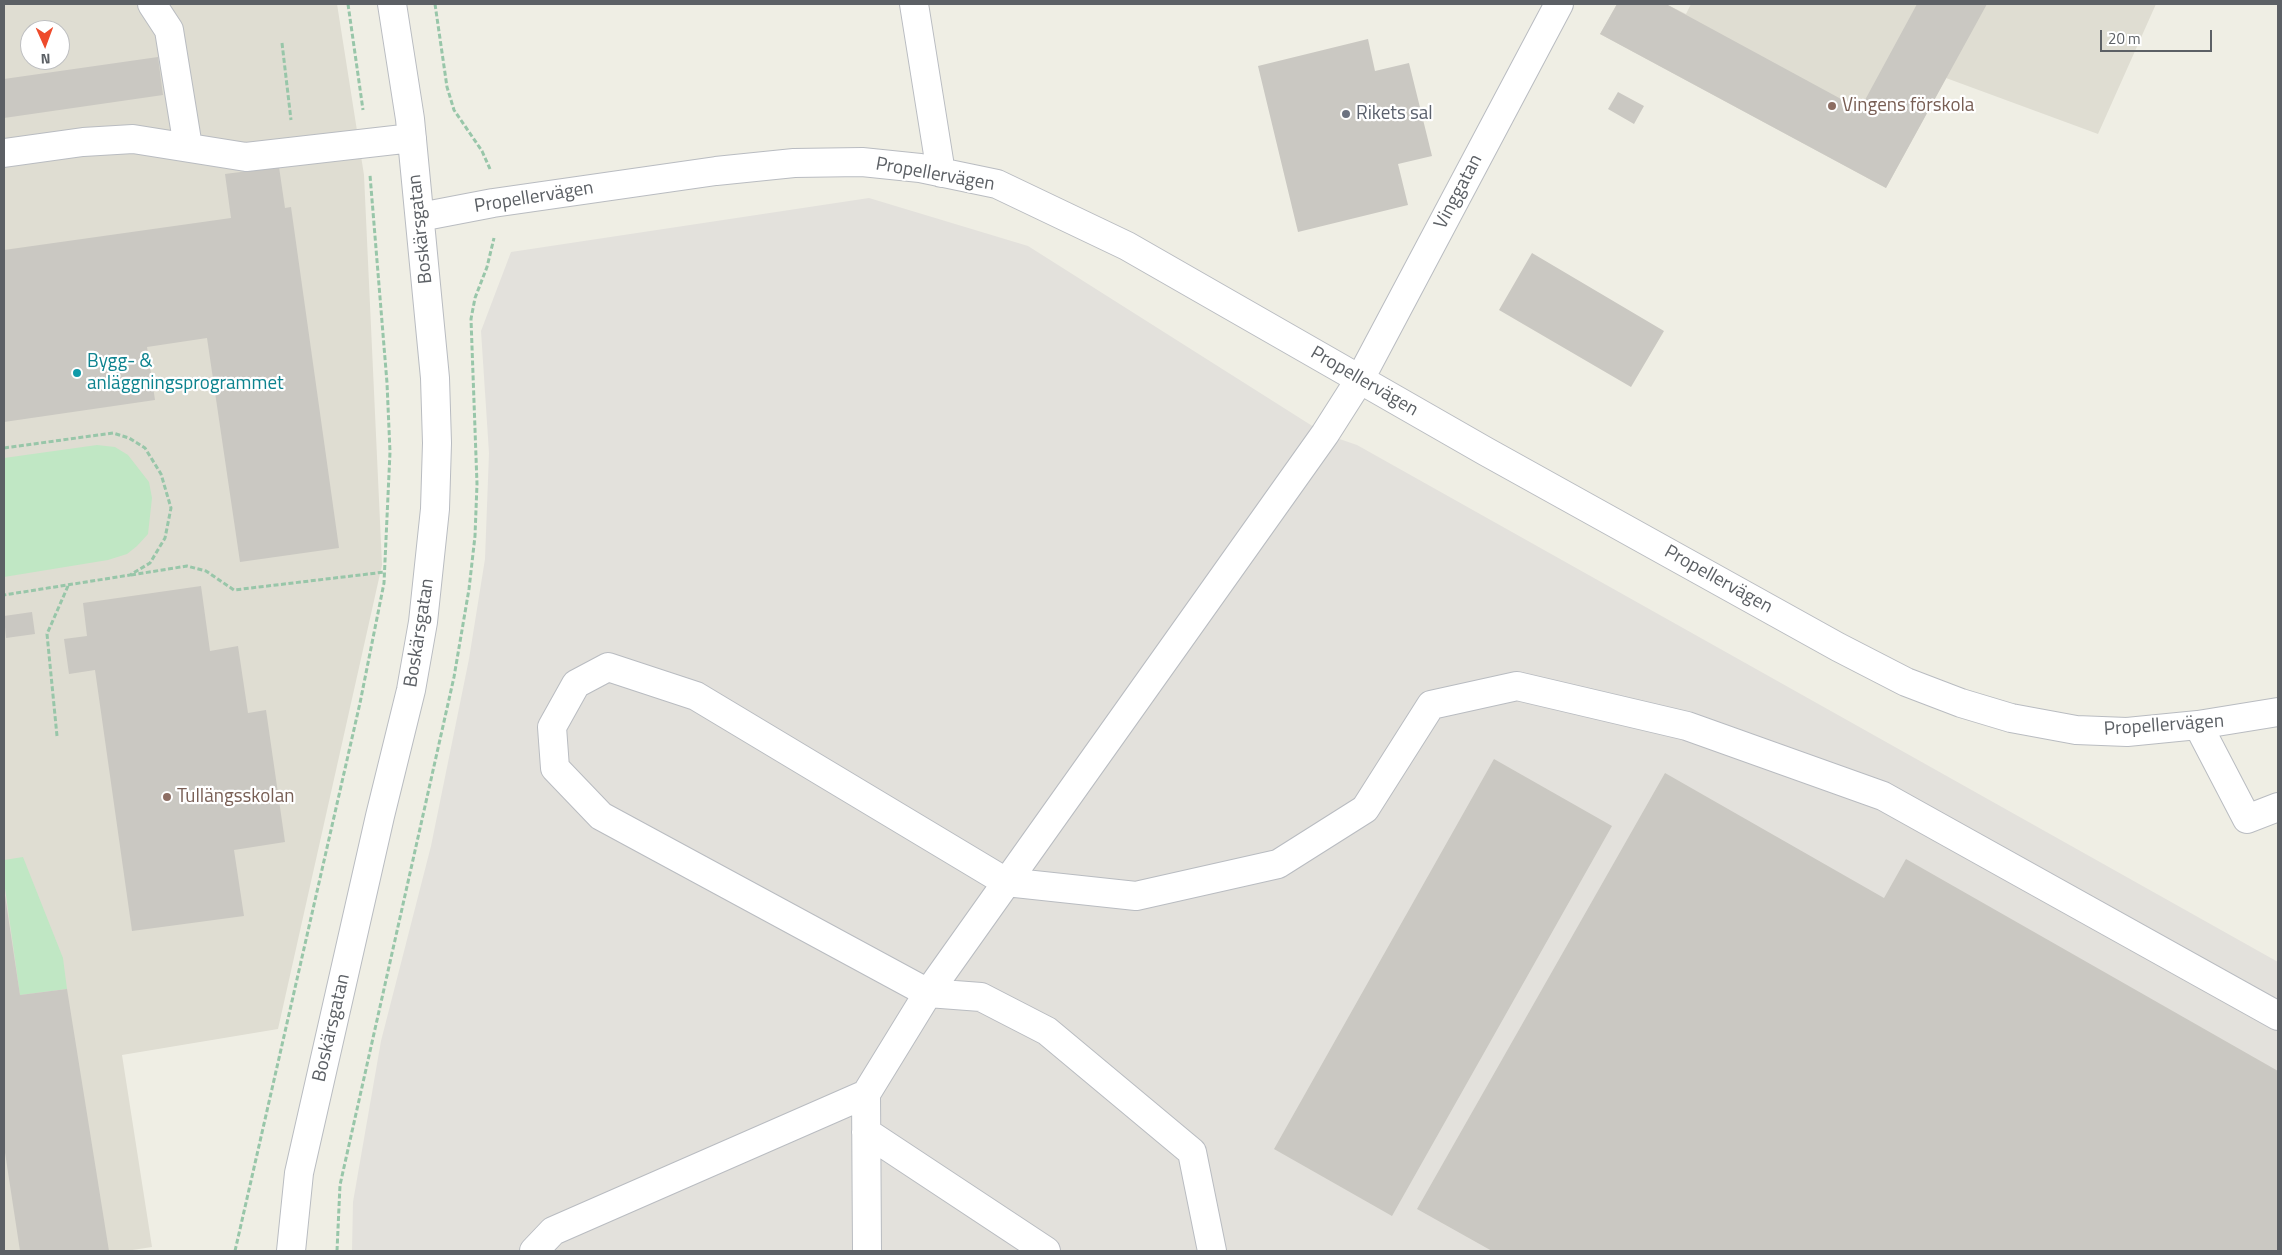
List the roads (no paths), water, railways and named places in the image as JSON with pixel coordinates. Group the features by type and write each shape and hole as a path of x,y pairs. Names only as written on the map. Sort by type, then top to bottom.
{"street":[{"path":"153,4 169,30 188,147"},
{"name":"Boskärsgatan","path":"291,1251 298,1174 380,816 411,690 430,567 435,509 436,406 420,217 412,138 392,4"},
{"path":"914,4 941,173"},
{"name":"Vinggatan","path":"866,1094 928,994 1325,434 1360,379 1559,4"},
{"path":"4,152 83,142 133,139 246,157 412,138"},
{"name":"Propellervägen","path":"420,217 493,203 716,171 794,163 862,162 941,173 997,184 1127,246 1562,494 1906,682 1961,703 2011,718 2076,730 2127,732 2198,726 2278,712"},
{"path":"1212,1251 1192,1152 1046,1030 981,997 928,994 602,816 555,768 552,727 576,684 608,667 696,696 1006,882 1136,896 1278,864 1365,809 1430,705 1517,686 1688,726 1883,796 2278,1016"},
{"path":"2198,726 2247,819 2278,806"},
{"path":"534,1251 553,1231 866,1094 867,1251"},
{"path":"866,1132 1046,1251"}],"place":[{"name":"Vingens förskola","path":"1832,106"},
{"name":"Rikets sal","path":"1346,114"},
{"name":"Bygg- & anläggningsprogrammet","path":"77,373"},
{"name":"Tullängsskolan","path":"167,797"}]}
